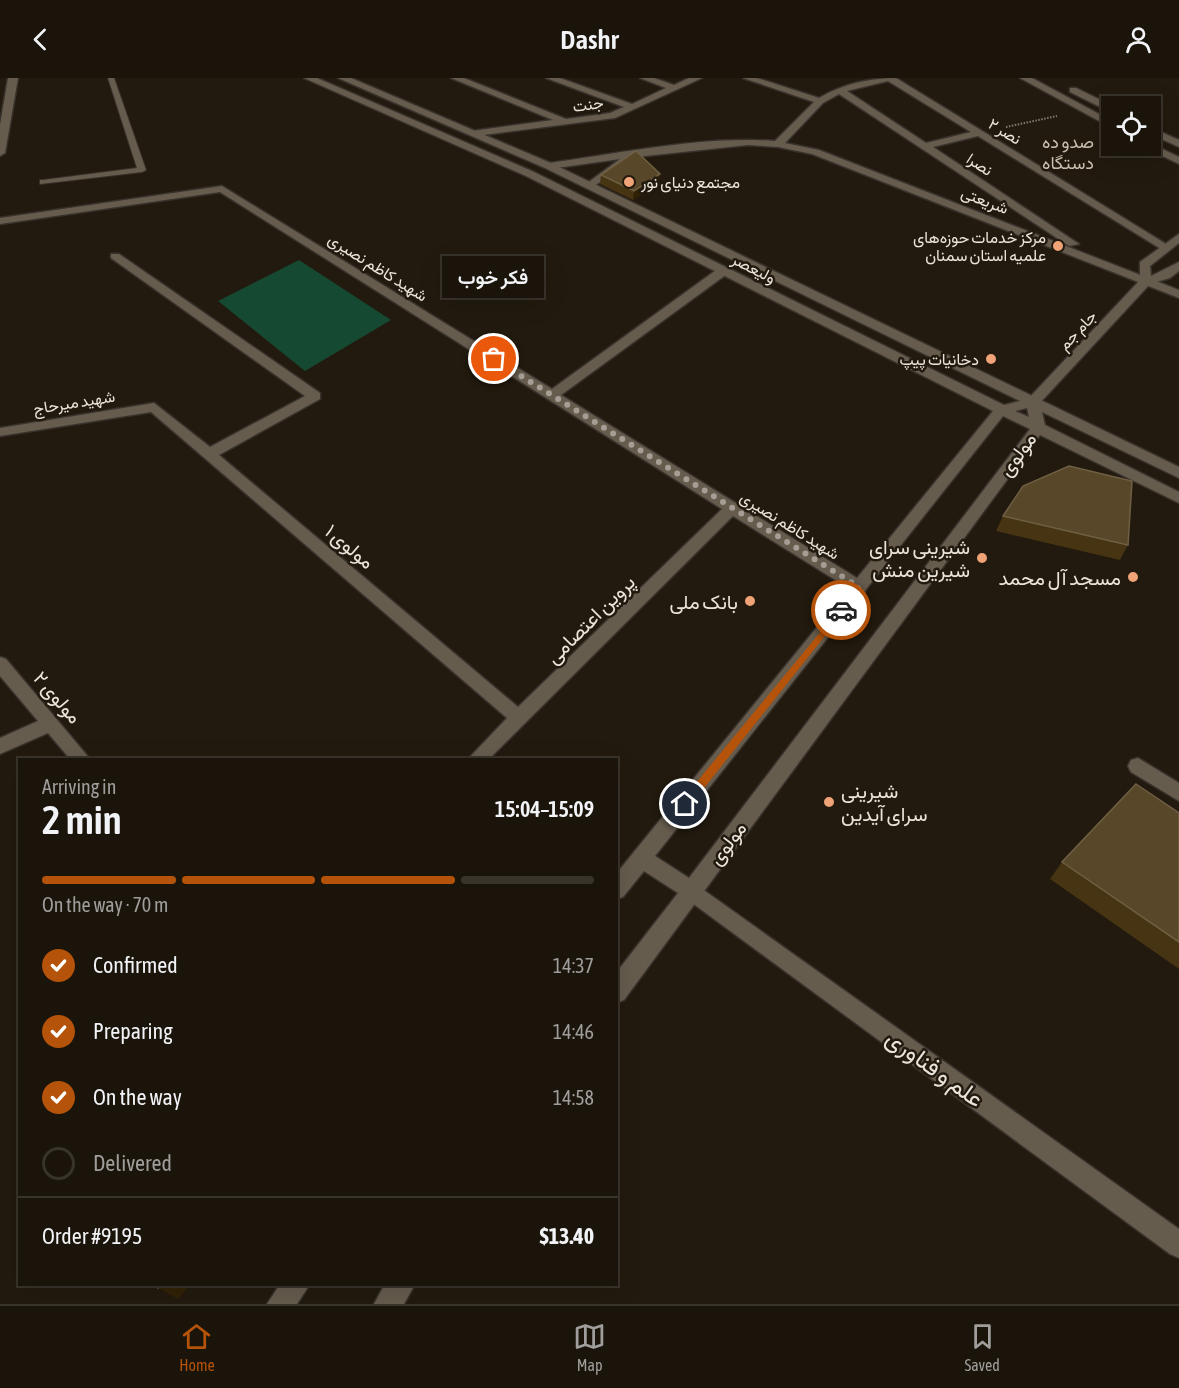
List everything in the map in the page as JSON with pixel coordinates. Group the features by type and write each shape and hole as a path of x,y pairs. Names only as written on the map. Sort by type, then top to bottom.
{"street":[{"path":"0,153 12,78"},
{"name":"ولیعصر","path":"309,78 530,174 1179,498"},
{"name":"ولیعصر","path":"343,78 549,166 1179,473"},
{"path":"456,78 565,122"},
{"path":"551,78 632,107"},
{"path":"645,78 674,88"},
{"name":"جنت","path":"476,133 612,116 697,78"},
{"path":"748,78 820,101"},
{"path":"778,144 820,101 839,90 888,78"},
{"name":"نصر ۲","path":"888,78 1165,247"},
{"path":"1025,78 1101,119"},
{"path":"1059,83 1101,104"},
{"name":"نصرا","path":"839,90 1104,264"},
{"path":"924,146 979,133"},
{"path":"1161,135 1179,144"},
{"name":"شریعتی","path":"530,174 549,166 714,144 748,142 778,144 815,152 1179,294"},
{"path":"1161,152 1179,161"},
{"path":"571,195 590,186 633,154"},
{"name":"شهید کاظم نصیری","path":"0,221 222,189 859,587"},
{"name":"جام جم","path":"1146,281 1144,265 1179,237"},
{"path":"115,256 315,396 209,454"},
{"name":"جام جم","path":"1033,402 1146,281 1167,275 1179,266"},
{"path":"552,395 723,271"},
{"name":"مولوی","path":"618,888 1001,410 1033,402 1038,428 618,989"},
{"name":"مولوی ۱","path":"154,407 519,718"},
{"name":"شهید میرحاج","path":"0,432 154,407"},
{"name":"پروین اعتصامی","path":"478,758 732,508"},
{"name":"مولوی ۲","path":"0,664 80,758"},
{"path":"0,746 51,723"},
{"path":"1138,766 1179,793"},
{"name":"علم و فناوری","path":"642,859 691,890 1179,1245"},
{"path":"280,1304 295,1286"},
{"path":"387,1304 400,1286"}],"lane":[{"path":"43,182 142,170 111,78"}],"path":[{"path":"979,133 1085,111"}],"green space":[{"path":"299,260 391,320 305,371 218,301"}],"building":[{"path":"636,151 660,174 634,191 601,175"},
{"path":"1069,466 1132,481 1128,545 1003,516 1023,486"},
{"path":"1136,784 1179,813 1179,942 1062,862"}],"way so far":[{"path":"494,359 859,587 841,610"}],"place":[{"name":"مجتمع دنیای نور","path":"629,182"},
{"name":"مرکز خدمات حوزه‌های علمیه استان سمنان","path":"1058,246"},
{"name":"فکر خوب","path":"494,359"},
{"name":"دخانیات پیپ","path":"991,359"},
{"name":"شیرینی سرای شیرین منش","path":"982,558"},
{"name":"مسجد آل محمد","path":"1133,577"},
{"name":"بانک ملی","path":"750,601"},
{"name":"شیرینی سرای آیدین","path":"829,802"}],"district":[{"name":"صدو ده دستگاه","path":"1068,151"}],"route":[{"path":"685,804 841,610"}]}
